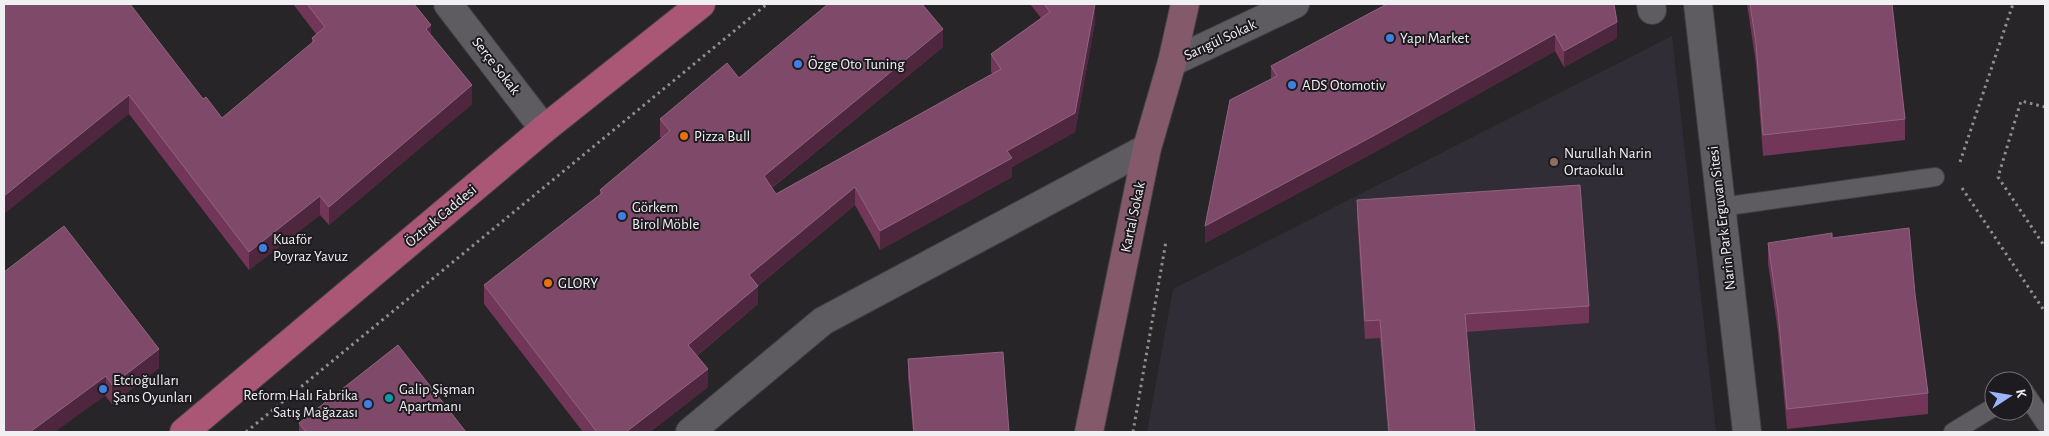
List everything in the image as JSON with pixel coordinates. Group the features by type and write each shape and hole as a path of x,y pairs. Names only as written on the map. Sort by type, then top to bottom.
{"main road":[{"name":"Öztrak Caddesi","path":"184,432 544,129 701,4"}],"street":[{"name":"Serçe Sokak","path":"448,4 544,129"},
{"name":"Kartal Sokak","path":"1089,432 1147,148 1172,62 1184,4"},
{"name":"Sarıgül Sokak","path":"1172,62 1295,4"},
{"name":"Narin Park Erguvan Sitesi","path":"1698,4 1747,432"},
{"path":"690,432 823,321 1147,148"}],"lane":[{"path":"1721,207 1935,178"},
{"path":"2034,407 2045,424"},
{"path":"1953,432 1984,413"}],"path":[{"path":"246,432 767,4"},
{"path":"1958,168 2013,4"},
{"path":"2045,107 2021,101 1998,177 2045,246"},
{"path":"1960,185 2045,312"}],"shaded area":[{"name":"Nurullah Narin Ortaokulu","path":"1672,36 1716,432 1147,432 1173,289"}],"building":[{"path":"4,4 130,4 203,99 206,97 222,118 314,41 312,38 325,27 307,4 414,4 431,25 426,29 472,85 329,207 320,196 249,252 129,95 4,196"},
{"path":"828,4 922,4 943,29 764,176 776,194 1001,69 991,54 1050,12 1044,4 1095,4 1075,113 1007,151 1012,158 880,231 855,187 749,275 758,286 688,345 708,369 626,432 597,432 484,285 602,193 600,190 670,131 660,119 727,63 739,78"},
{"path":"1387,4 1614,4 1617,22 1564,51 1555,34 1375,135 1205,226 1230,100 1277,76 1271,66"},
{"path":"1750,4 1892,4 1905,119 1763,135 1756,43"},
{"path":"1580,185 1589,306 1465,314 1475,432 1389,432 1380,320 1365,321 1357,200"},
{"path":"64,226 159,349 112,385 106,376 30,432 4,432 4,272"},
{"path":"1909,228 1915,294 1928,393 1787,409 1778,312 1768,243 1832,233 1832,238"},
{"name":"Galip Şişman Apartmanı","path":"398,345 466,432 306,432 299,423"},
{"path":"1003,352 1009,432 914,432 908,359"}],"place":[{"name":"Yapı Market","path":"1390,38"},
{"name":"Özge Oto Tuning","path":"798,64"},
{"name":"ADS Otomotiv","path":"1292,85"},
{"name":"Pizza Bull","path":"684,136"},
{"name":"Nurullah Narin Ortaokulu","path":"1554,162"},
{"name":"Görkem Birol Möble","path":"622,216"},
{"name":"Kuaför Poyraz Yavuz","path":"263,248"},
{"name":"GLORY","path":"548,283"},
{"name":"Etcioğulları Şans Oyunları","path":"103,389"},
{"name":"Galip Şişman Apartmanı","path":"389,398"},
{"name":"Reform Halı Fabrika Satış Mağazası","path":"368,404"}]}
